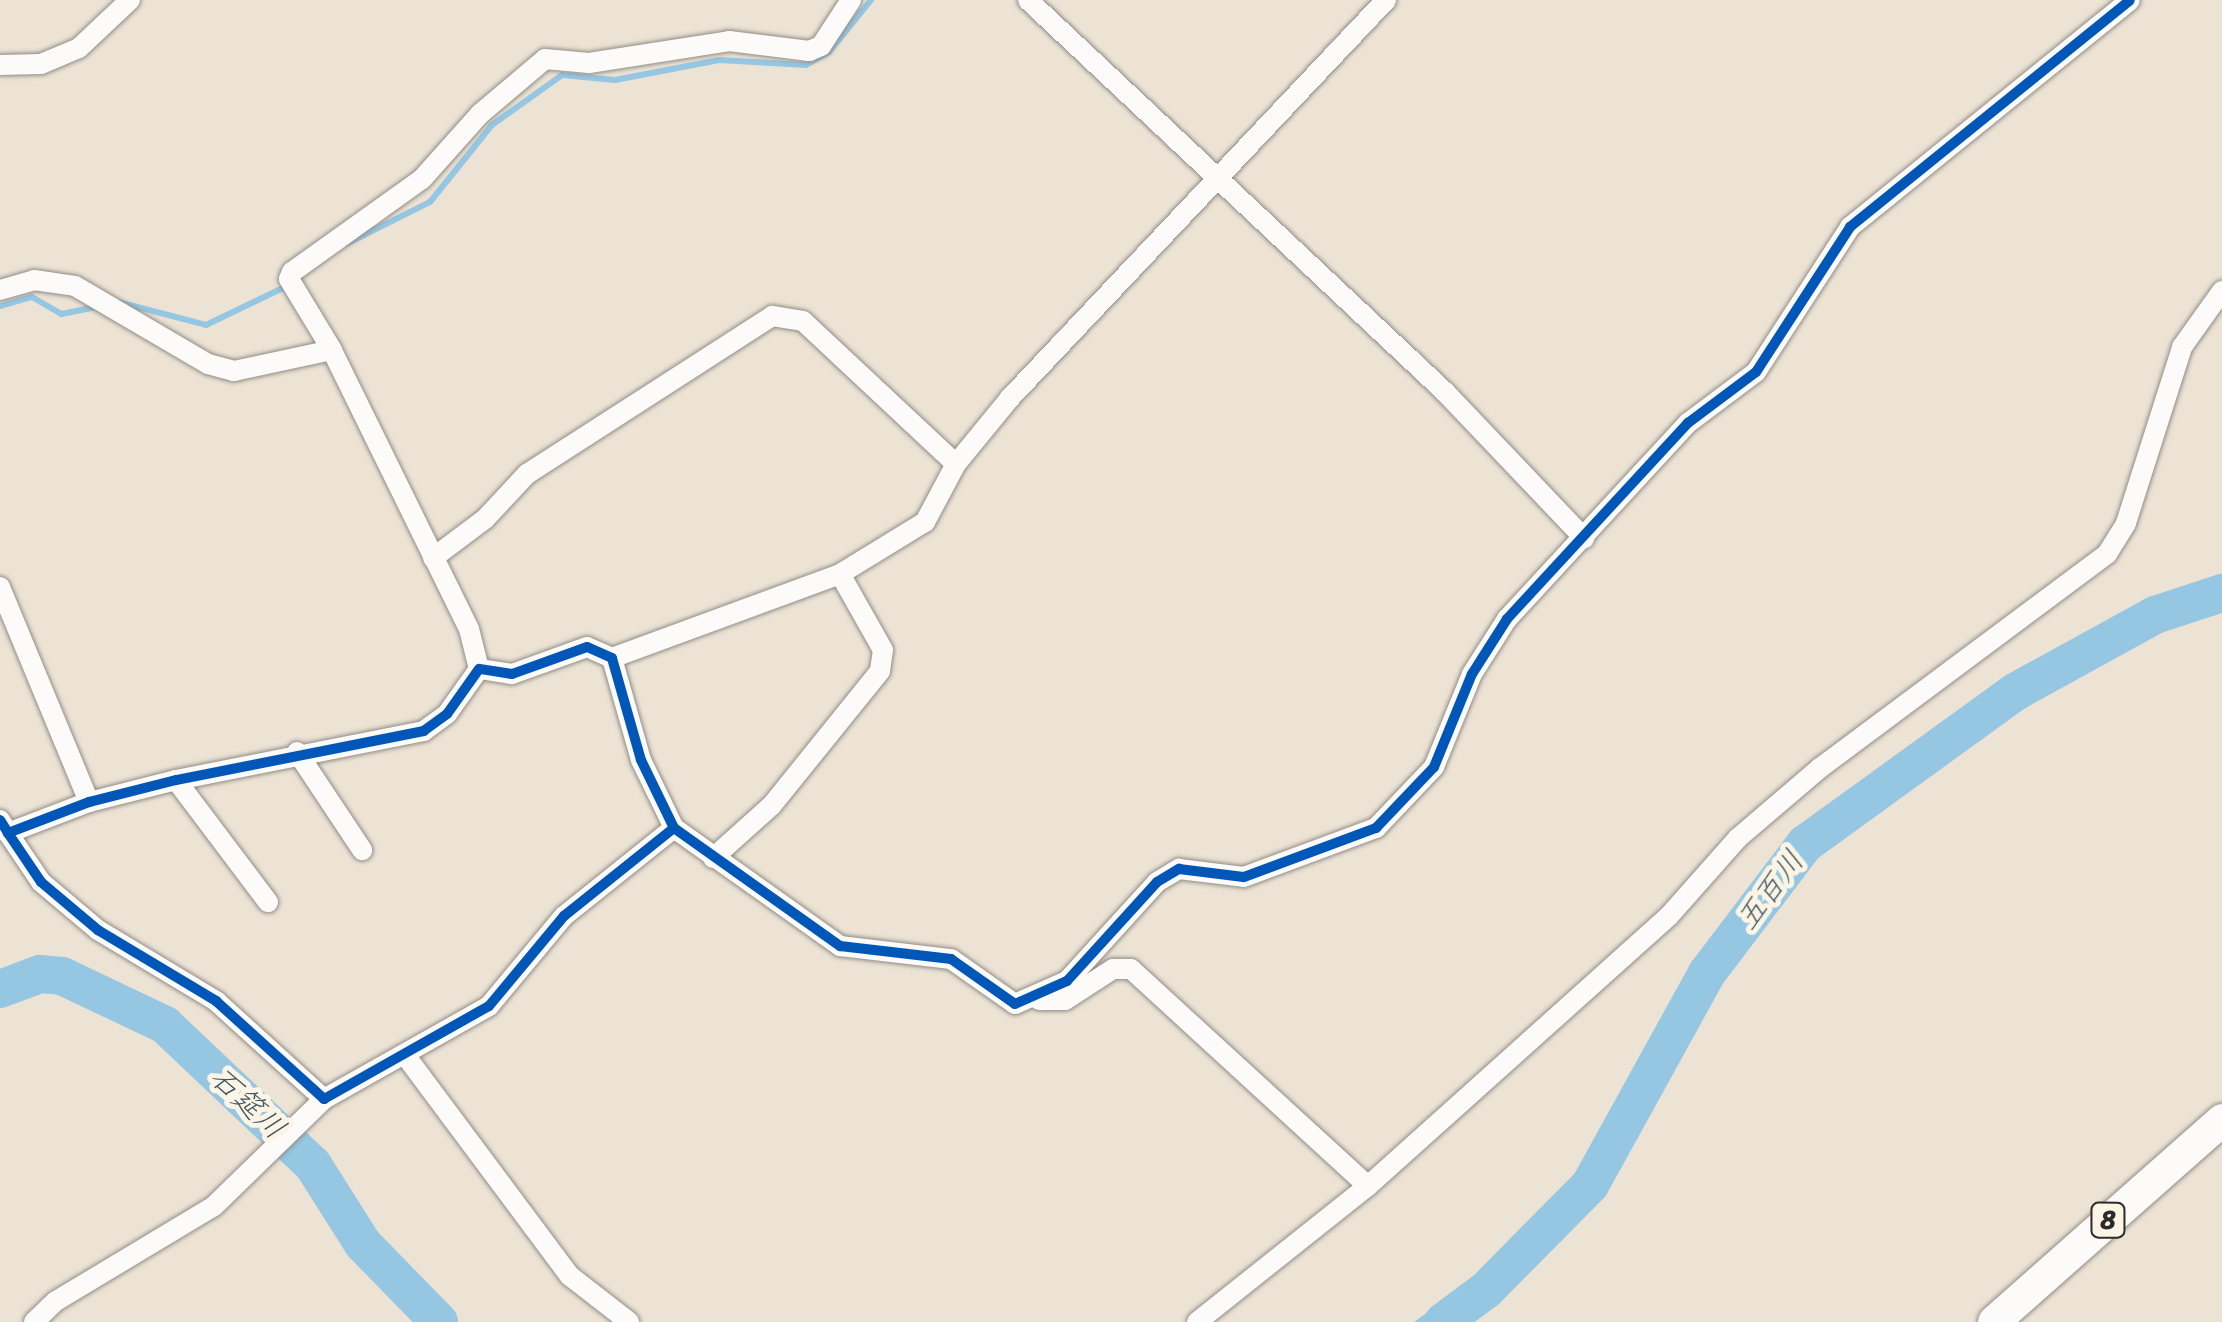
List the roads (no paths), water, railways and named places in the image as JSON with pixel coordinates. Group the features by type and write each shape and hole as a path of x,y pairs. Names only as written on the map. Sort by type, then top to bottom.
{"main road":[{"name":"8","path":"1994,1322 2222,1120"}],"street":[{"path":"0,66 42,64 79,48 130,0"},
{"path":"478,669 469,629 332,350 289,279 292,272 422,180 480,114 532,69 557,56 589,63 729,41 809,51 820,46 851,0"},
{"path":"1028,0 1445,392 1584,538"},
{"path":"478,669 512,674 587,647 612,658 840,574 926,522 956,464 1386,0"},
{"path":"1037,1000 1066,981 1157,882 1179,868 1253,874 1342,844 1392,816 1450,742 1472,674 1506,619 1688,424 1756,372 1850,227 2130,0"},
{"path":"0,290 34,280 75,286 208,364 234,370 332,350"},
{"path":"1198,1322 1368,1186 1668,916 1738,838 1888,716 2112,548 2182,346 2222,291"},
{"path":"433,558 485,519 527,474 772,316 791,316 808,326 956,464"},
{"path":"713,858 772,804 880,671 883,650 840,574"},
{"path":"0,587 90,802"},
{"path":"612,658 642,760 674,828 713,858 840,946 950,959 1011,1003 1064,1000 1113,970 1131,969 1368,1186"},
{"path":"318,1108 216,1002 98,930 41,882 4,826 297,752 432,728 478,669"},
{"path":"297,752 362,850"},
{"path":"176,780 268,902"},
{"path":"34,1322 56,1301 182,1228 239,1184 318,1108 488,1006 564,916 674,828"},
{"path":"405,1055 570,1276 629,1322"}],"water":[{"path":"1552,1224 1471,1322 1414,1322"}],"waterway":[{"path":"346,244 430,202 492,125 562,75 615,80 719,60 806,65 829,52 871,0"},
{"path":"118,302 206,325 287,286"},
{"path":"0,306 32,297 61,314 101,306"},
{"name":"五百川","path":"1443,1322 1486,1290 1590,1185 1707,973 1805,844 2015,692 2155,615 2222,593"},
{"name":"石筵川","path":"0,989 40,974 62,976 165,1025 313,1165 363,1244 439,1322"}]}
